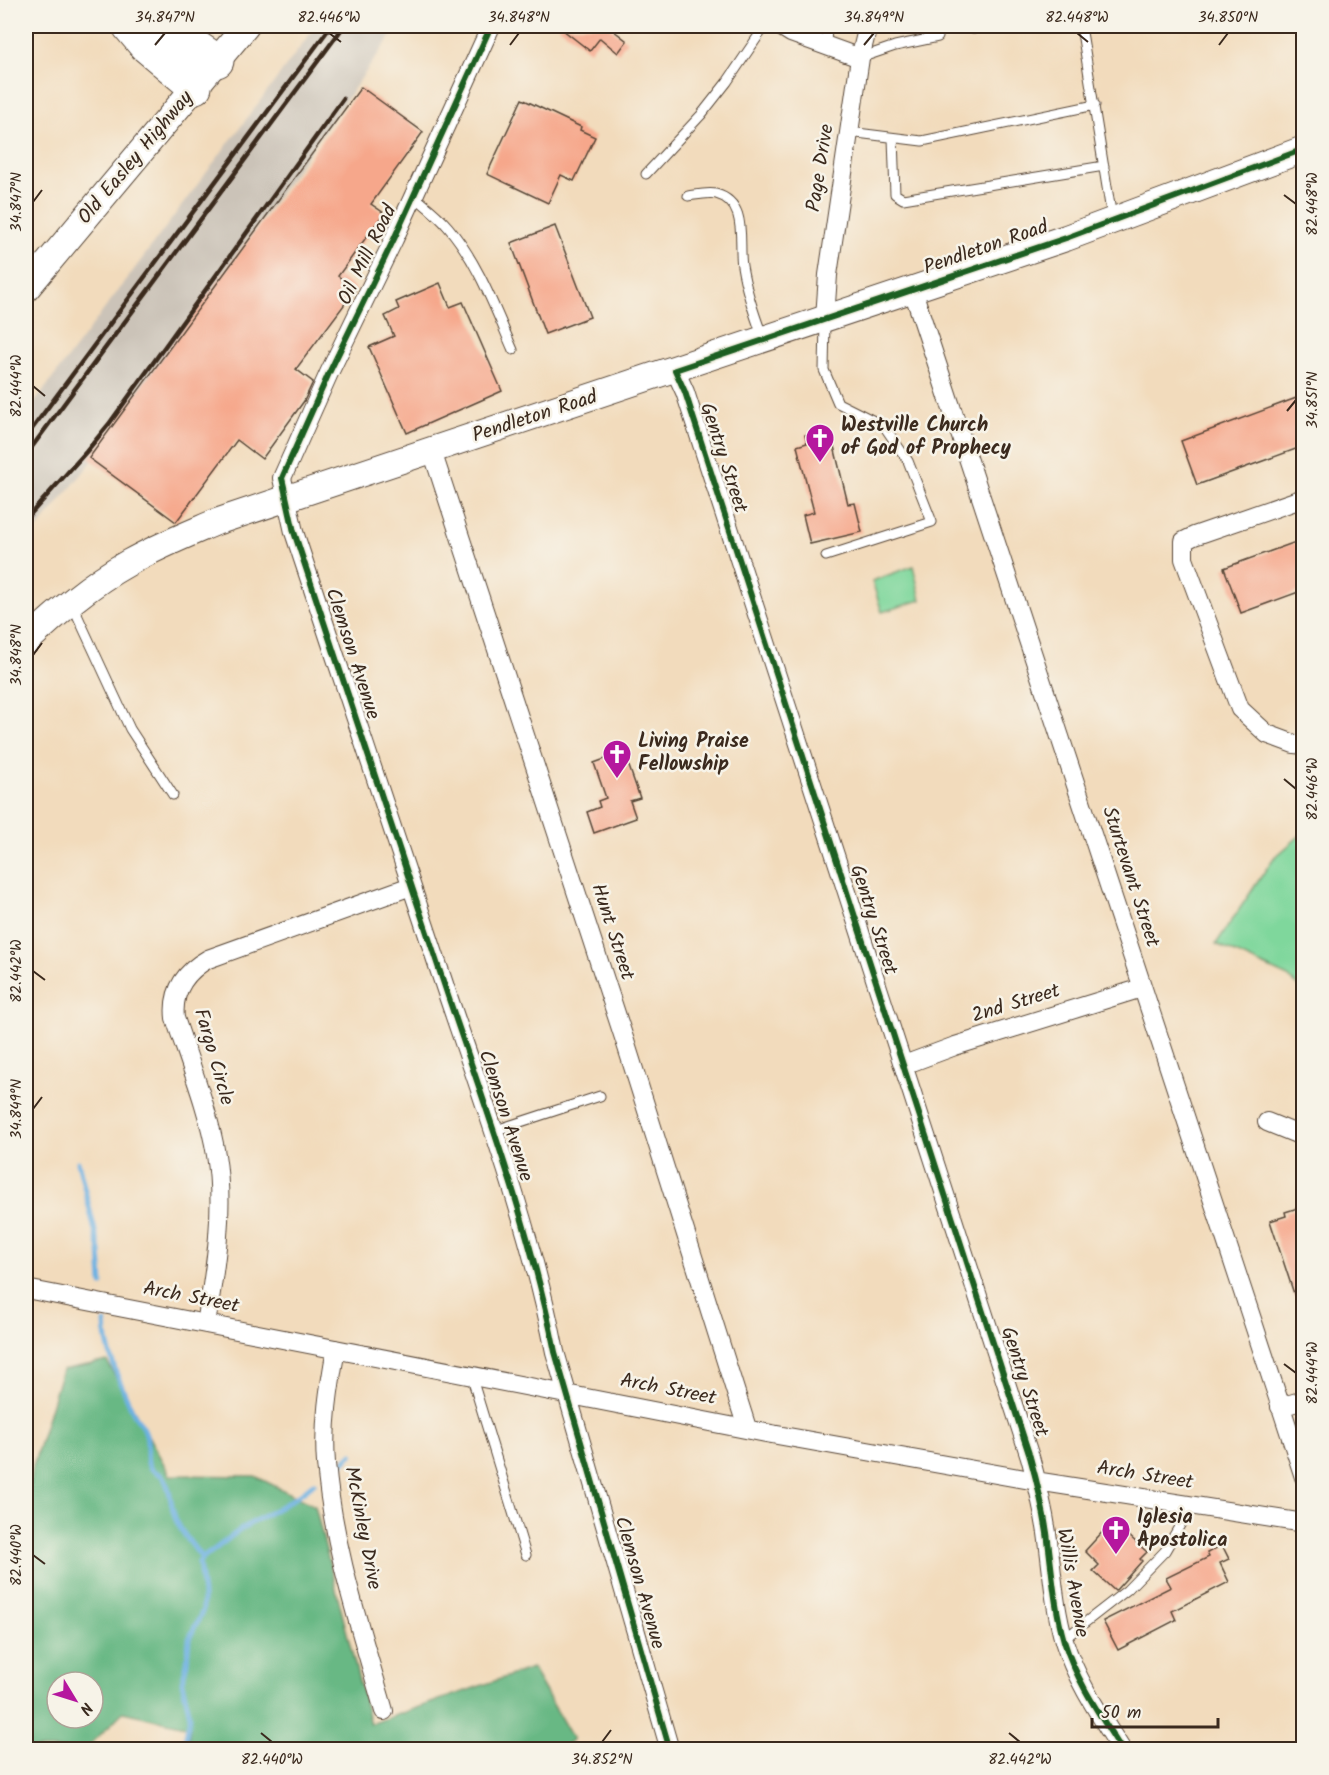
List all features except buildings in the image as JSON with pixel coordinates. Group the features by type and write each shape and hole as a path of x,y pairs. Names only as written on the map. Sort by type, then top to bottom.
{"highway":[{"path":"129,26 145,45 195,87"},
{"path":"165,26 217,61"}],"street":[{"name":"Old Easley Highway","path":"26,289 246,26"},
{"name":"Oil Mill Road","path":"286,499 282,478 329,373 414,196 490,26"},
{"path":"780,26 791,33 860,58"},
{"name":"Page Drive","path":"825,318 828,275 849,132 860,58 868,26"},
{"name":"Pendleton Road","path":"26,642 71,602 127,563 216,522 825,318 913,291 1112,221 1304,149"},
{"name":"Sturtevant Street","path":"913,291 1304,1477"},
{"name":"Gentry Street","path":"675,370 685,392 786,701 1036,1481"},
{"name":"Hunt Street","path":"432,451 621,1030 747,1428"},
{"path":"1304,498 1194,536 1184,542 1184,559 1240,709 1267,734 1294,744 1304,745"},
{"name":"Clemson Avenue","path":"286,499 298,543 531,1248 555,1352 670,1749"},
{"name":"Fargo Circle","path":"206,1324 219,1219 220,1185 211,1132 175,1018 175,1002 180,985 190,971 208,959 411,886"},
{"name":"2nd Street","path":"904,1065 955,1046 1143,988"},
{"path":"1267,1122 1304,1137"},
{"name":"Arch Street","path":"26,1289 567,1394 1036,1481 1304,1523"},
{"name":"McKinley Drive","path":"336,1349 328,1392 326,1428 326,1461 331,1507 342,1563 384,1711"},
{"path":"1281,1407 1304,1400"},
{"name":"Willis Avenue","path":"1036,1481 1047,1531 1057,1610 1064,1639 1071,1660 1090,1699 1122,1749"}],"lane":[{"path":"646,174 714,98 765,26"},
{"path":"826,45 827,26"},
{"path":"973,29 988,26"},
{"path":"1081,26 1112,221"},
{"path":"860,58 896,46 939,37"},
{"path":"849,132 922,141 1095,105"},
{"path":"893,138 895,194 903,199 1104,166"},
{"path":"688,196 715,194 728,201 737,211 742,232 741,263 747,294 764,340"},
{"path":"414,196 438,217 463,248 493,304 513,350"},
{"path":"825,318 824,370 838,403 884,426 908,461 932,522 826,556"},
{"path":"71,602 130,729 174,795"},
{"path":"493,1131 600,1096"},
{"path":"471,1375 526,1555"},
{"path":"1064,1639 1127,1590 1165,1551 1191,1506"}],"shaded area":[{"path":"316,26 398,26 90,464 26,543 26,414"}],"green space":[{"path":"913,566 921,600 882,612 872,581"},
{"path":"1303,833 1303,990 1288,977 1216,944 1273,859"},
{"path":"107,1361 170,1475 255,1476 315,1506 370,1724 532,1668 573,1739 560,1750 187,1749 190,1727 123,1712 105,1730 86,1749 26,1749 26,1516 31,1473 62,1370"}],"waterway":[{"path":"78,1162 100,1251 102,1284"},
{"path":"105,1323 114,1367 132,1410 146,1434 149,1466 166,1482 176,1520 184,1535 202,1558 199,1562 203,1610 189,1639 187,1663 182,1682 190,1716 183,1750"},
{"path":"337,1469 352,1454"},
{"path":"202,1558 243,1528 289,1502 314,1483"}],"railway":[{"path":"26,437 331,26"},
{"path":"26,455 344,26"},
{"path":"26,519 109,424 343,99"}],"cycle path":[{"path":"491,26 282,478 294,532 521,1217 555,1352 670,1750"},
{"path":"1122,1750 1082,1683 1064,1641 1044,1514 1030,1457 685,392 675,370 1066,238 1304,149"}],"place":[{"name":"Westville Church of God of Prophecy","path":"820,464"},
{"name":"Living Praise Fellowship","path":"617,780"},
{"name":"Iglesia Apostolica","path":"1116,1556"}]}
